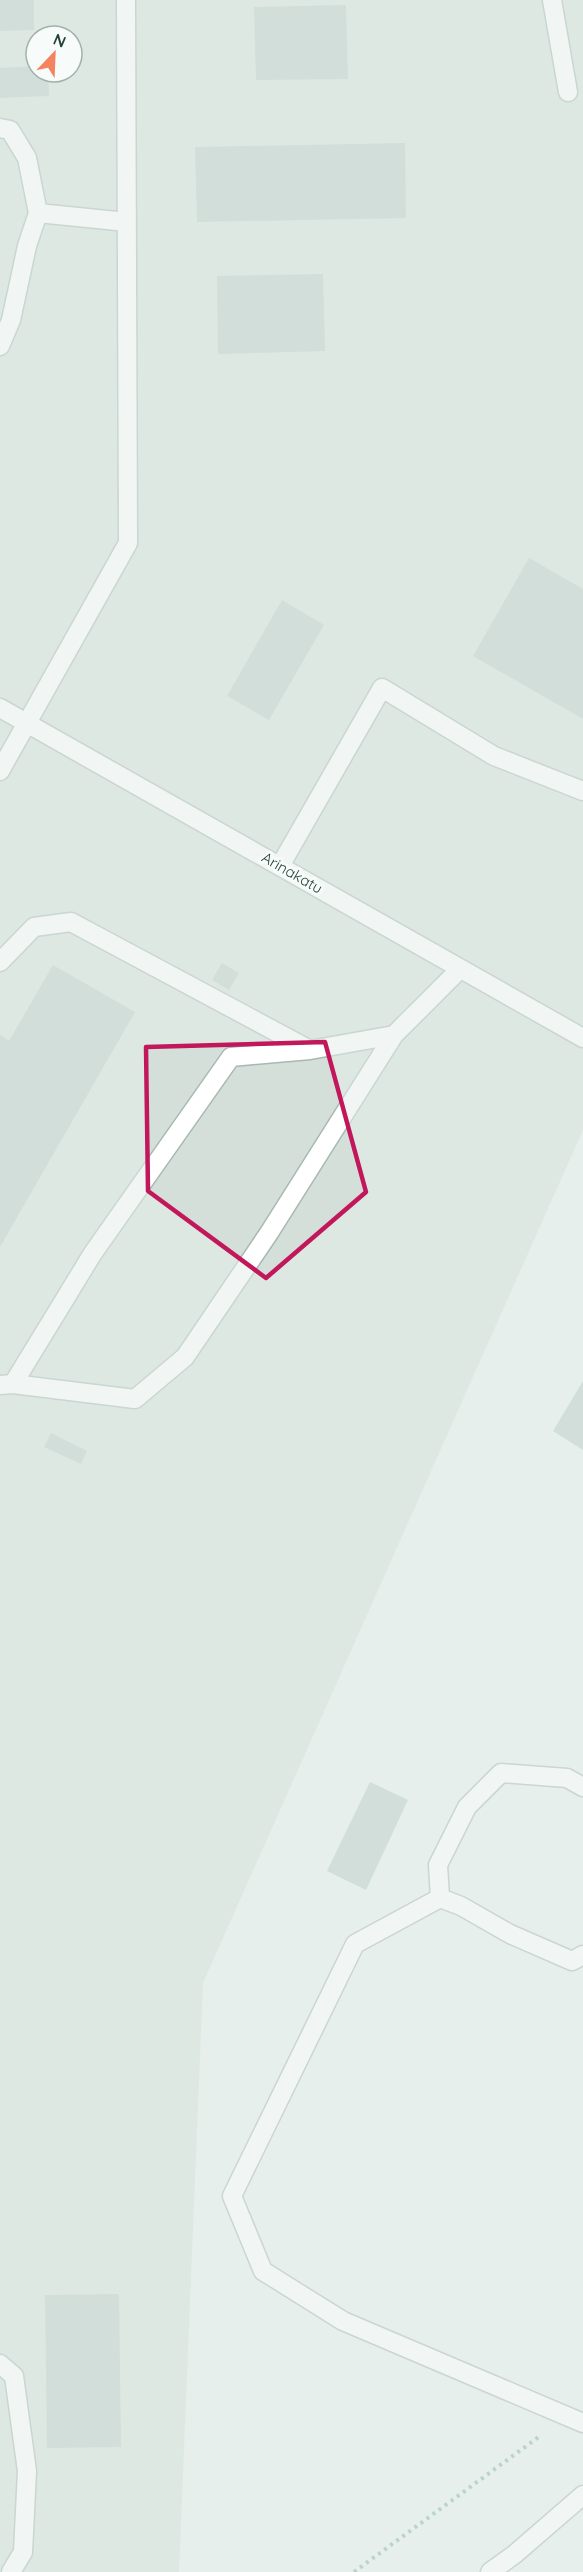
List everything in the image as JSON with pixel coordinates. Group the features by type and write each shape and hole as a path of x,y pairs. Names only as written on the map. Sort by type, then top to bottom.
{"street":[{"path":"0,771 128,543 126,0"},
{"path":"552,0 568,92"},
{"path":"0,128 10,130 27,158 38,213 25,255 11,320 0,346"},
{"path":"38,213 127,222"},
{"path":"280,866 382,688 494,756 583,791"},
{"name":"Arinakatu","path":"0,708 583,1038"},
{"path":"0,962 34,927 71,922 310,1050"},
{"path":"394,1035 310,1050 231,1057 93,1253 6,1385 135,1399 185,1357 269,1233 394,1035 460,969"},
{"path":"440,1898 438,1864 467,1807 501,1773 567,1778 583,1787"},
{"path":"576,2420 344,2320 263,2271 232,2196 355,1944 440,1898 461,1906 510,1934 572,1961 583,1956"},
{"path":"0,2364 14,2376 27,2471 23,2552 11,2572"},
{"path":"490,2572 515,2554 583,2496"}],"path":[{"path":"354,2572 576,2420"}],"highlighted area":[{"path":"325,1042 366,1192 266,1278 148,1191 146,1047"}],"shaded area":[{"path":"0,0 583,0 583,1130 203,1983 179,2572 0,2572"}],"building":[{"path":"0,0 34,0 34,24 24,24 24,30 0,31"},
{"path":"346,5 348,79 256,80 254,7"},
{"path":"24,67 24,84 48,84 49,96 0,98 0,68"},
{"path":"405,143 406,218 197,222 195,147"},
{"path":"323,274 325,351 218,354 217,276"},
{"path":"529,558 583,589 583,719 473,656"},
{"path":"282,600 324,625 269,720 227,696"},
{"path":"222,963 239,973 229,990 212,980"},
{"path":"53,965 135,1012 0,1247 0,1035 9,1041"},
{"path":"583,1381 583,1450 553,1431"},
{"path":"51,1433 87,1451 81,1464 44,1447"},
{"path":"370,1782 408,1800 366,1890 327,1871"},
{"path":"119,2294 121,2447 47,2448 45,2295"}]}
